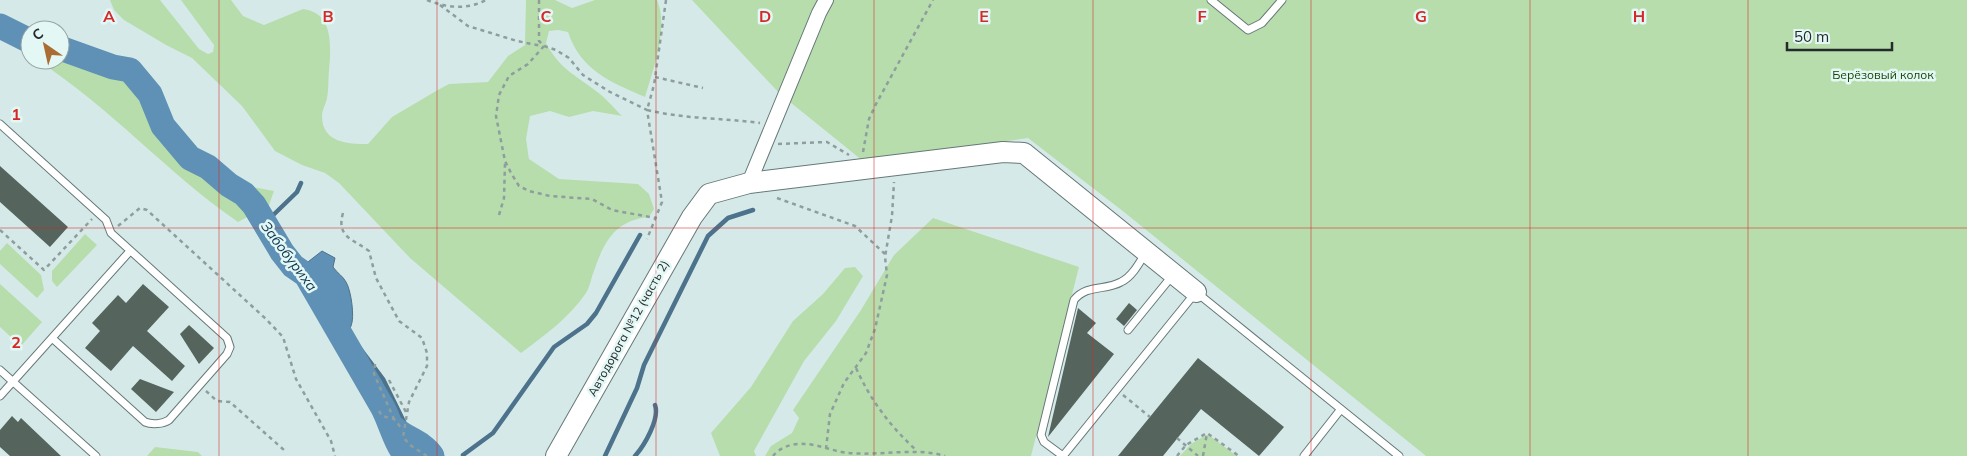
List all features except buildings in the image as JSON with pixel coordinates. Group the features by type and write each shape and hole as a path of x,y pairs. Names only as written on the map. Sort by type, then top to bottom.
{"street":[{"path":"826,0 772,124 749,183 1003,152 1024,153 1196,292"},
{"name":"Автодорога №12 (часть 2)","path":"556,456 701,202 709,194 718,190 749,183"}],"lane":[{"path":"1211,0 1248,30 1262,23 1282,0"},
{"path":"0,124 98,212 108,222 109,230 130,251 229,341 230,351 166,422 148,423 52,338"},
{"path":"0,396 130,251"},
{"path":"1147,252 1127,278 1120,283 1087,289 1074,300 1041,435 1044,442 1063,456 1196,292 1399,456"},
{"path":"1128,330 1174,274"},
{"path":"0,370 96,456"},
{"path":"1304,456 1341,410"}],"path":[{"path":"427,0 440,5 464,8 486,0"},
{"path":"538,0 538,34 539,41 544,46"},
{"path":"647,239 662,202 648,110 655,77 666,0"},
{"path":"862,169 863,146 869,120 933,0"},
{"path":"440,5 468,26 517,41 556,50 569,58 583,75 610,92 648,110 672,116 712,117 772,124"},
{"path":"499,215 504,198 505,161 496,116 499,96 509,76 528,64 544,46"},
{"path":"655,77 703,88"},
{"path":"764,144 827,142 846,153 862,169"},
{"path":"505,161 519,186 529,192 550,196 592,199 612,210 655,218"},
{"path":"826,449 830,414 844,383 866,353 875,329 887,275 885,254 892,216 895,179 887,180"},
{"path":"779,194 771,194 855,226 885,254"},
{"path":"109,230 120,226 140,208 147,210 266,319 286,342 296,379 331,441 335,456"},
{"path":"0,230 44,270 98,212"},
{"path":"343,213 341,222 343,231 348,238 369,251 376,278 399,321 414,331 426,345 427,366 411,394 403,436 410,445 427,456"},
{"path":"375,364 374,374 392,418"},
{"path":"856,368 876,406 916,452"},
{"path":"389,380 408,416"},
{"path":"200,385 217,401 230,402 284,450"},
{"path":"1116,390 1150,416"},
{"path":"379,411 405,427"},
{"path":"1177,456 1186,446 1207,433"},
{"path":"1207,433 1237,455"},
{"path":"1203,456 1207,433"},
{"path":"1177,438 1198,456"},
{"path":"773,456 783,448 795,444 805,444 850,453 895,455 916,452 945,456"}],"green space":[{"path":"110,0 160,0 199,49 208,54 213,52 214,45 181,0 231,0 243,16 264,25 303,9 313,12 325,24 330,41 328,91 322,114 323,125 331,137 338,140 368,144 392,117 449,84 488,82 508,56 525,45 526,0 555,0 572,8 595,0 657,0 660,11 661,35 645,97 609,80 589,66 574,45 568,32 549,31 546,43 556,59 603,97 622,116 593,111 569,117 550,111 530,116 526,139 529,159 559,179 638,184 649,194 654,209 649,217 628,222 613,234 602,250 589,288 580,302 556,326 521,353 410,258 339,183 325,173 302,165 275,151 242,106 192,58 124,20 114,10"},
{"name":"Берёзовый колок","path":"692,0 1967,0 1967,456 1426,456 1124,212 1028,138 863,161 780,94"},
{"path":"0,15 20,24 20,50 0,38"},
{"path":"70,46 104,59 131,66 151,88 168,126 191,150 253,187 274,191 269,205 238,222 187,183 64,78 52,70 70,70"},
{"path":"933,218 1079,267 1031,456 765,456 771,446 792,433 799,418 793,410 861,310 894,255"},
{"path":"85,234 97,245 57,287 52,281 52,271"},
{"path":"7,243 41,275 44,290 37,298 0,264 0,251"},
{"path":"855,267 863,276 836,321 804,361 754,451 756,456 720,456 711,433 751,387 793,321 823,294 845,268"},
{"path":"0,284 42,322 21,346 0,327"},
{"path":"1206,435 1237,456 1180,456 1191,444"},
{"path":"155,447 198,452 202,456 147,456"}],"water":[{"path":"322,251 335,258 333,267 348,286 352,304 352,322 349,329 344,332 338,333 324,312 297,280 295,272"}],"waterway":[{"name":"Забобуриха","path":"0,26 20,36"},
{"name":"Забобуриха","path":"70,52 113,67 130,70 150,94 163,126 190,158 208,167 229,185 244,194 254,205 282,252 293,266 306,275 383,408 397,441 407,456"},
{"path":"265,223 297,192 301,183"},
{"path":"605,456 637,388 644,365 708,236 728,218 753,210"},
{"path":"463,455 493,433 554,347 587,324 596,313 640,235"},
{"path":"345,340 359,347 383,379 406,426 432,444"},
{"path":"635,456 643,446 653,425 656,411 655,405"},
{"name":"Забобуриха","path":"394,428 424,447 432,456"}]}
